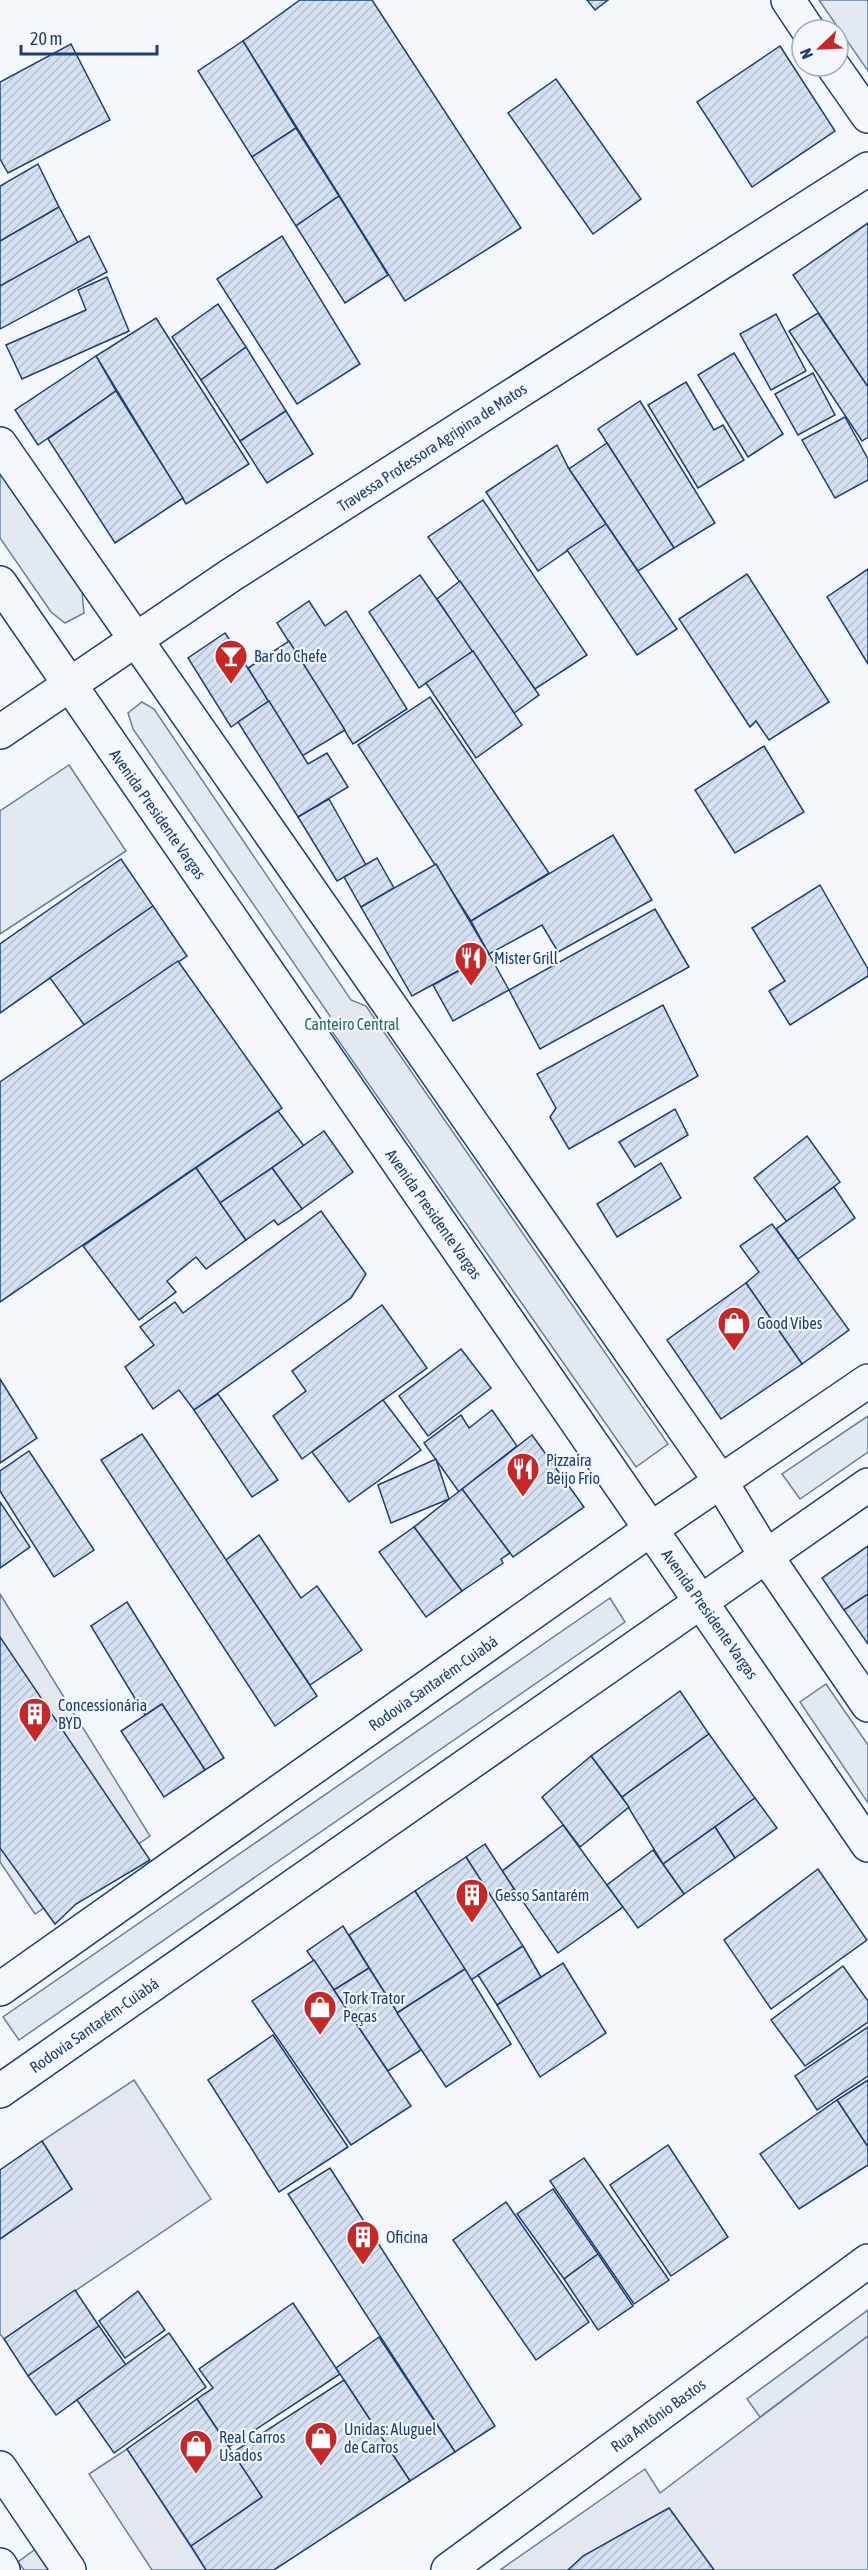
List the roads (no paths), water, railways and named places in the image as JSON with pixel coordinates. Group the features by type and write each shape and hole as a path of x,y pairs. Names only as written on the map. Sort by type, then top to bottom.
{"main road":[{"path":"788,0 800,18"},
{"path":"841,78 868,116"},
{"name":"Travessa Professora Agripina de Matos","path":"0,732 231,575 868,169"},
{"path":"0,444 721,1482 766,1556 868,1705"},
{"name":"Avenida Presidente Vargas","path":"0,583 868,1845"},
{"name":"Rodovia Santarém-Cuiabá","path":"0,1989 651,1529 868,1381"},
{"name":"Rodovia Santarém-Cuiabá","path":"0,2091 868,1485"},
{"name":"Rua Antônio Bastos","path":"447,2570 868,2260"},
{"path":"6,2488 69,2570"},
{"path":"0,2565 3,2570"}],"place":[{"name":"Bar do Chefe","path":"231,685"},
{"name":"Mister Grill","path":"471,987"},
{"name":"Good Vibes","path":"734,1352"},
{"name":"Pizzaira Beijo Frio","path":"523,1498"},
{"name":"Concessionária BYD","path":"35,1743"},
{"name":"Gesso Santarém","path":"472,1924"},
{"name":"Tork Trator Peças","path":"320,2036"},
{"name":"Oficina","path":"363,2266"},
{"name":"Unidas: Aluguel de Carros","path":"321,2467"},
{"name":"Real Carros Usados","path":"196,2475"}],"park label":[{"name":"Canteiro Central","path":"352,1024"}]}
